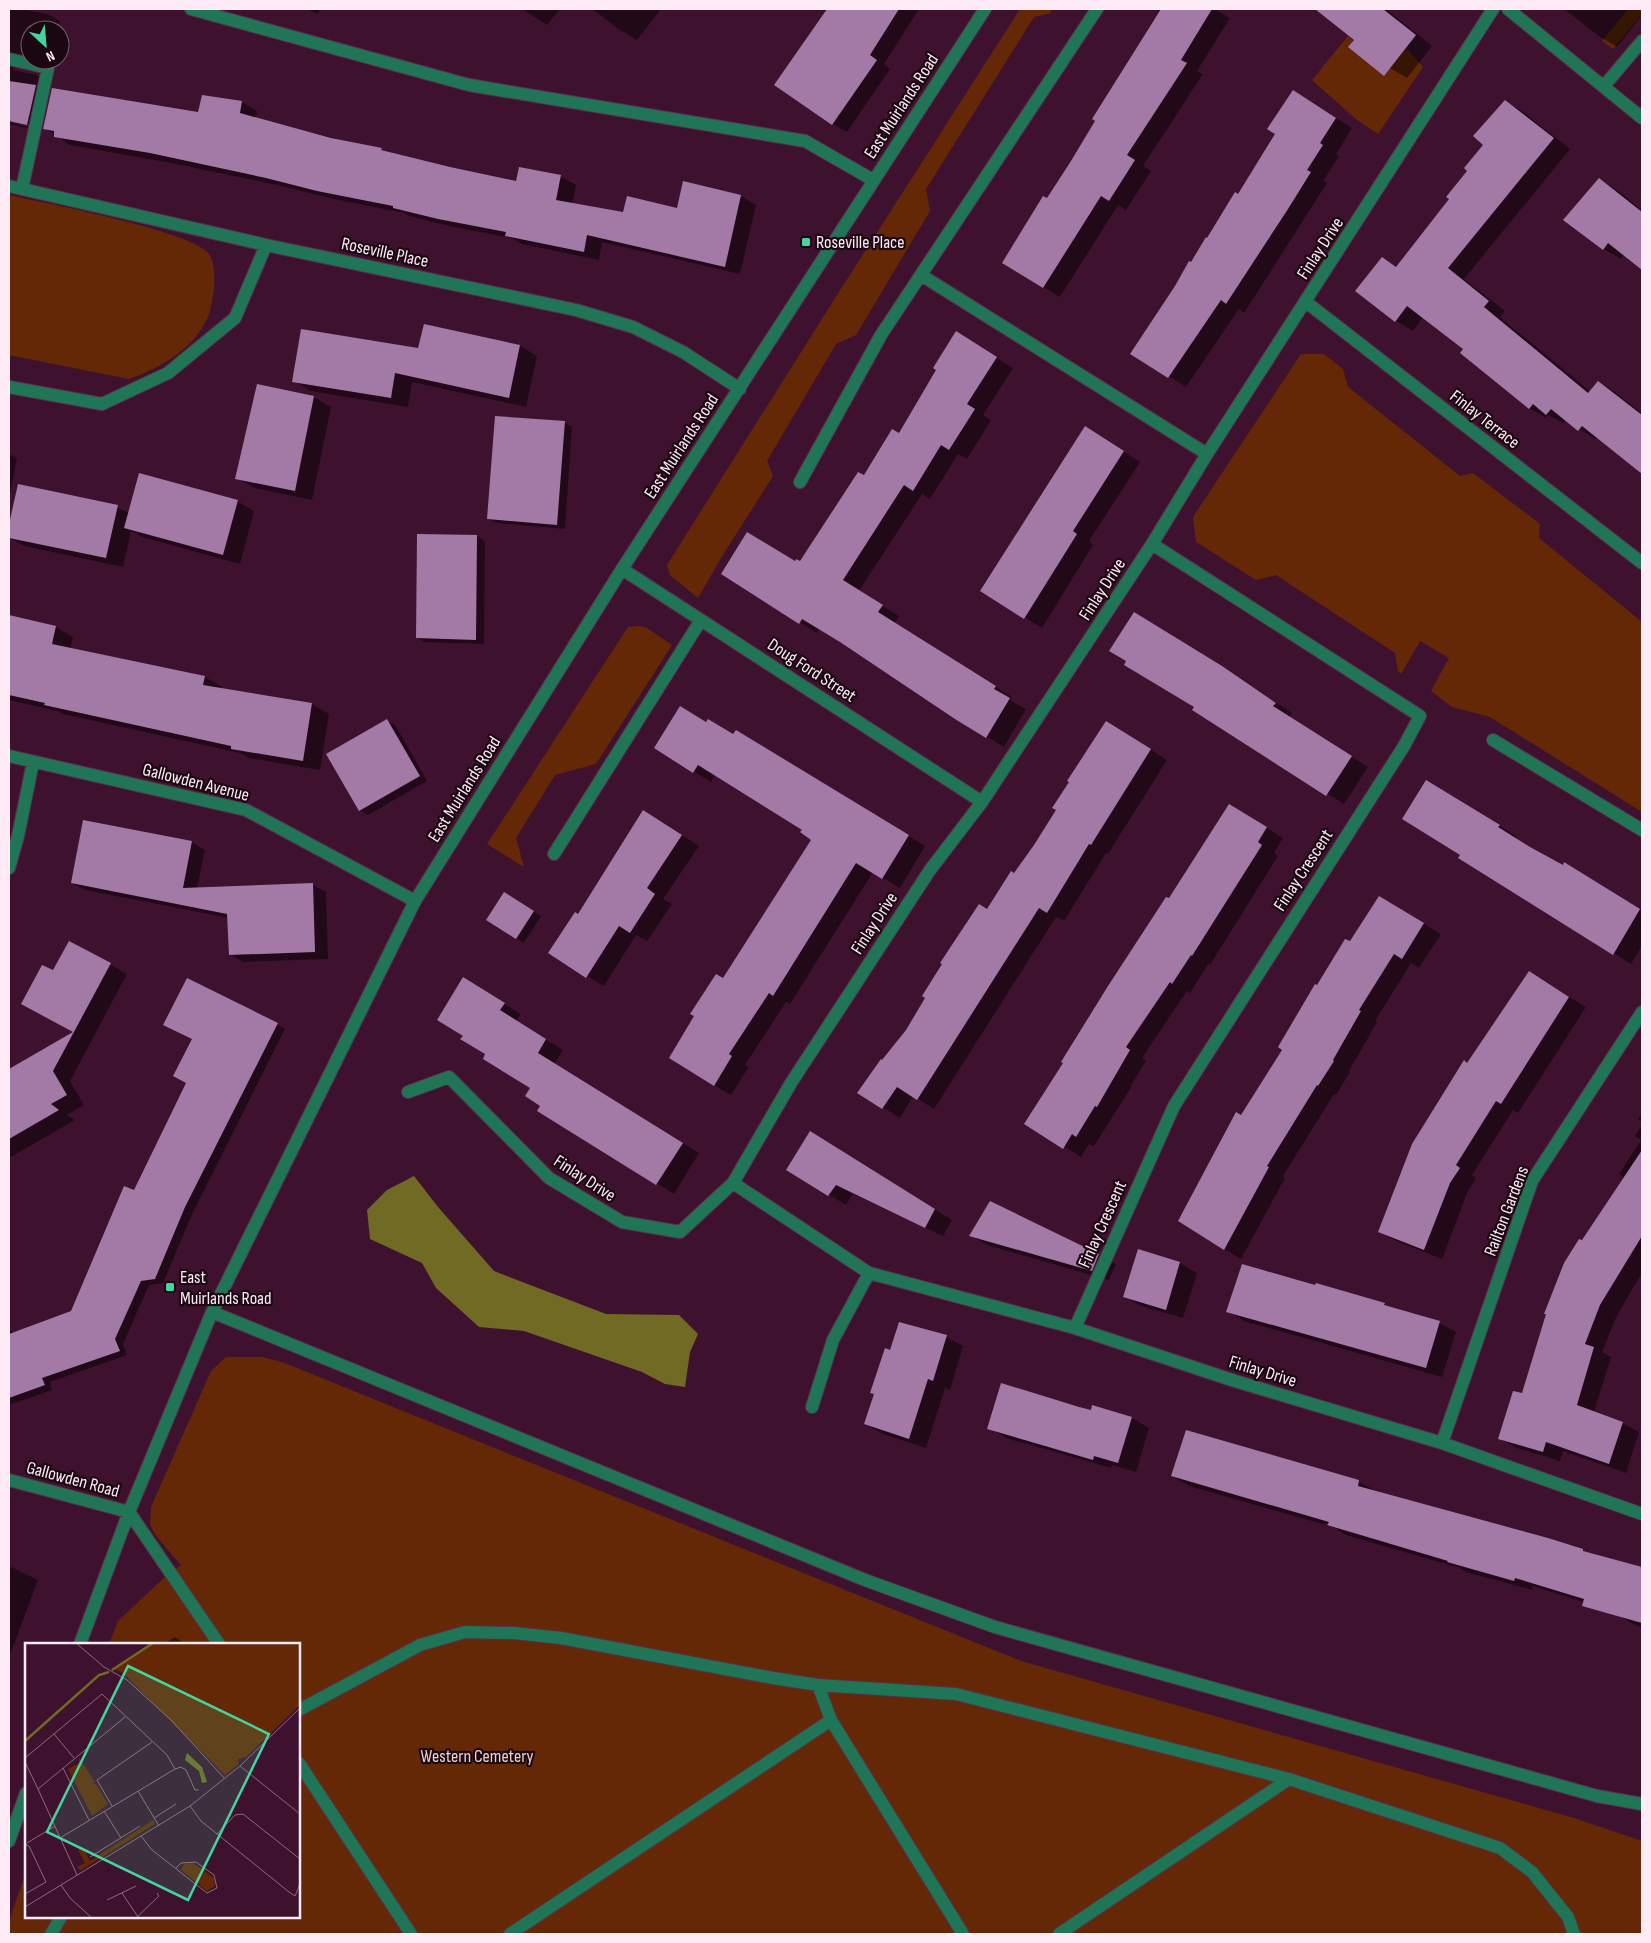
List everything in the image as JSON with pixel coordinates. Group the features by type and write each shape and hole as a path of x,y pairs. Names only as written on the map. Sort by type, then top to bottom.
{"street":[{"path":"191,9 469,85 805,141 874,180"},
{"name":"East Muirlands Road","path":"80,1643 128,1512 212,1312 415,901 622,569 985,9"},
{"path":"800,482 881,335 1097,9"},
{"name":"Finlay Drive","path":"408,1092 450,1077 549,1178 622,1222 680,1232 733,1183 796,1075 930,870 982,802 1152,544 1207,454 1493,9"},
{"path":"1508,9 1642,118"},
{"path":"1604,86 1642,41"},
{"path":"9,59 48,68 22,190"},
{"name":"Roseville Place","path":"9,186 266,245 576,310 633,327 682,352 740,389"},
{"path":"9,386 102,404 168,373 235,318 266,245"},
{"path":"921,275 1207,454"},
{"name":"Finlay Terrace","path":"1306,302 1642,563"},
{"name":"Finlay Crescent","path":"1075,1328 1174,1106 1398,754 1420,716 1152,544"},
{"name":"Doug Ford Street","path":"622,569 982,802"},
{"path":"554,854 701,620"},
{"path":"1493,740 1642,830"},
{"name":"Gallowden Avenue","path":"9,756 246,810 415,901"},
{"path":"9,868 18,836 33,762"},
{"name":"Railton Gardens","path":"1442,1443 1532,1181 1642,1012"},
{"name":"Finlay Drive","path":"733,1183 869,1273 1075,1328 1235,1381 1442,1443 1642,1514"},
{"path":"812,1407 833,1340 869,1273"},
{"path":"212,1312 865,1580 995,1627 1597,1796 1642,1804"},
{"name":"Gallowden Road","path":"9,1480 128,1512"},
{"path":"128,1512 217,1643"},
{"path":"300,1709 420,1645 465,1632 514,1633 562,1638 818,1685 956,1694 1289,1778 1500,1848 1532,1872 1568,1918 1574,1934"},
{"path":"818,1685 831,1720 963,1934"},
{"path":"510,1934 831,1720"},
{"path":"300,1766 411,1934"},
{"path":"1059,1934 1289,1778"},
{"path":"9,1840 25,1795"},
{"path":"51,1934 60,1918"}],"green space":[{"path":"1020,9 1051,9 1051,13 1034,17 926,189 930,211 856,335 836,344 767,461 773,476 698,598 670,575 667,565"},
{"path":"1628,9 1642,9 1642,14 1613,49 1602,41"},
{"path":"1348,36 1384,75 1406,48 1423,67 1378,134 1357,120 1312,80"},
{"path":"9,195 148,227 197,245 209,254 214,267 212,300 209,314 196,337 177,355 153,369 129,379 9,355"},
{"path":"1301,354 1324,354 1343,369 1348,387 1460,476 1473,473 1540,524 1539,538 1642,622 1642,812 1490,717 1452,707 1431,691 1449,658 1420,641 1401,674 1398,671 1395,653 1276,575 1256,580 1196,542 1193,517"},
{"path":"639,626 647,628 672,645 596,764 555,775 516,838 524,867 487,844 628,627"},
{"name":"Western Cemetery","path":"226,1357 262,1357 282,1362 1021,1661 1574,1818 1642,1841 1642,1934 9,1934 9,1921 25,1875 25,1918 300,1918 300,1643 109,1643 118,1621 165,1577 181,1565 156,1536 150,1525 151,1507 211,1371"}],"shaded area":[{"path":"414,1176 438,1207 494,1271 606,1314 679,1315 698,1334 690,1352 685,1387 665,1384 642,1372 524,1331 479,1327 436,1288 422,1263 370,1239 367,1210 387,1190"}],"building":[{"path":"827,9 899,9 870,55 877,60 832,125 774,85"},
{"path":"1161,9 1212,9 1181,60 1187,63 1127,155 1135,160 1109,201 1101,196 1043,288 1002,263 1043,196 1047,198 1071,161 1095,121 1092,119"},
{"path":"1315,9 1383,9 1416,35 1384,76 1348,47 1354,40"},
{"path":"9,81 36,85 27,125 9,121"},
{"path":"52,88 198,112 202,95 242,101 240,113 331,138 382,148 381,150 450,167 516,181 519,167 561,175 556,200 623,212 627,196 677,208 683,181 741,195 725,267 587,235 584,252 505,236 506,232 438,219 393,208 393,206 317,191 266,178 150,153 54,137 54,131 43,129"},
{"path":"1293,90 1336,118 1320,143 1323,145 1307,170 1311,172 1288,209 1226,304 1221,300 1168,378 1130,354 1175,286 1189,261 1191,262 1207,238 1235,192 1238,194 1275,134 1267,129"},
{"path":"1505,100 1554,138 1448,268 1489,301 1484,307 1588,393 1598,381 1642,415 1642,474 1582,426 1578,431 1551,409 1546,415 1533,404 1529,409 1460,353 1463,349 1407,306 1395,322 1355,291 1382,257 1396,267 1449,199 1446,197 1467,171 1464,168 1483,145 1473,136"},
{"path":"1599,178 1642,212 1642,270 1608,243 1603,250 1563,220"},
{"path":"424,324 520,345 509,398 395,373 391,398 292,382 301,329 418,348"},
{"path":"956,331 997,357 967,404 975,409 949,450 941,445 913,491 904,485 843,580 883,605 878,612 996,686 994,689 1010,698 986,738 840,642 802,619 799,624 721,574 747,532 795,561 796,559 800,561 858,472 864,475 892,429 899,433 936,370 933,368"},
{"path":"257,384 314,396 295,491 235,479"},
{"path":"495,416 565,421 557,525 487,519"},
{"path":"1085,426 1124,451 1073,531 1077,534 1024,619 980,591"},
{"path":"139,473 238,500 223,555 124,528"},
{"path":"18,484 118,505 106,558 9,538 9,524"},
{"path":"417,534 477,535 476,640 416,638"},
{"path":"1134,612 1222,666 1276,703 1273,706 1352,756 1326,796 1192,710 1194,707 1124,665 1126,661 1109,651"},
{"path":"9,615 56,626 52,644 205,676 203,685 312,703 303,761 231,749 231,746 44,705 45,703 9,695"},
{"path":"680,706 706,722 708,719 733,734 736,730 909,835 882,879 856,863 773,996 769,993 729,1054 732,1056 714,1086 669,1058 694,1016 690,1014 716,974 723,978 811,840 800,832 802,830 698,765 693,773 654,748"},
{"path":"387,719 420,776 359,811 326,754"},
{"path":"1106,721 1151,749 1047,913 1039,908 917,1100 897,1087 882,1109 857,1093 881,1059 906,1030 925,998 922,996 942,964 940,963 979,904 987,909 1011,871 1014,873 1034,845 1056,810 1052,808 1069,782 1067,781"},
{"path":"1426,780 1500,825 1498,827 1530,847 1563,865 1564,862 1640,909 1613,955 1458,858 1460,855 1402,819"},
{"path":"1229,804 1267,827 1258,842 1262,845 1192,956 1172,984 1170,982 1126,1047 1130,1050 1097,1107 1095,1106 1076,1137 1072,1134 1063,1149 1024,1124 1063,1063 1061,1062 1108,986 1166,897 1169,898"},
{"path":"643,810 682,835 647,888 655,894 630,933 619,926 586,978 548,953 575,912 578,914"},
{"path":"83,820 192,841 183,888 313,883 315,952 229,955 227,914 71,883"},
{"path":"504,892 534,911 516,939 486,920"},
{"path":"1379,896 1424,923 1402,959 1394,954 1359,1010 1361,1011 1334,1061 1267,1166 1269,1167 1224,1250 1178,1221 1236,1112 1241,1115 1282,1050 1278,1047 1315,984 1317,985 1345,939 1350,941"},
{"path":"69,941 111,963 53,1071 67,1095 51,1104 59,1110 9,1139 9,1069 73,1032 21,1004 42,965 53,970"},
{"path":"1529,971 1569,997 1501,1104 1496,1101 1456,1165 1460,1168 1450,1183 1424,1250 1378,1232 1412,1144 1464,1060 1467,1063"},
{"path":"463,977 505,1003 500,1010 546,1039 538,1053 683,1143 656,1185 537,1111 540,1106 525,1096 530,1088 483,1059 485,1054 460,1039 463,1036 437,1020"},
{"path":"187,978 278,1023 185,1207 155,1279 141,1281 115,1339 120,1351 42,1378 45,1385 9,1398 9,1334 71,1311 124,1186 134,1190 186,1083 173,1076 192,1039 163,1025"},
{"path":"810,1131 935,1209 925,1228 836,1185 828,1196 786,1170"},
{"path":"1642,1150 1642,1236 1600,1305 1585,1344 1594,1347 1577,1405 1623,1422 1609,1464 1546,1442 1543,1452 1498,1439 1513,1391 1522,1393 1546,1314 1544,1314 1564,1263 1579,1239 1582,1240"},
{"path":"990,1201 1099,1254 1092,1271 969,1236"},
{"path":"1138,1249 1180,1262 1166,1310 1123,1297"},
{"path":"1242,1264 1315,1285 1316,1283 1440,1321 1426,1368 1226,1312"},
{"path":"899,1322 947,1335 933,1381 928,1379 909,1439 864,1424 874,1394 870,1393 885,1348 890,1350"},
{"path":"1001,1383 1079,1407 1091,1410 1092,1405 1132,1417 1118,1463 1094,1456 1093,1460 987,1429"},
{"path":"1186,1430 1359,1480 1358,1486 1548,1538 1583,1549 1583,1551 1642,1567 1642,1623 1582,1606 1584,1599 1515,1578 1514,1581 1447,1562 1327,1525 1329,1522 1171,1476"}],"place":[{"name":"Roseville Place","path":"806,242"},
{"name":"East Muirlands Road","path":"170,1287"}]}
